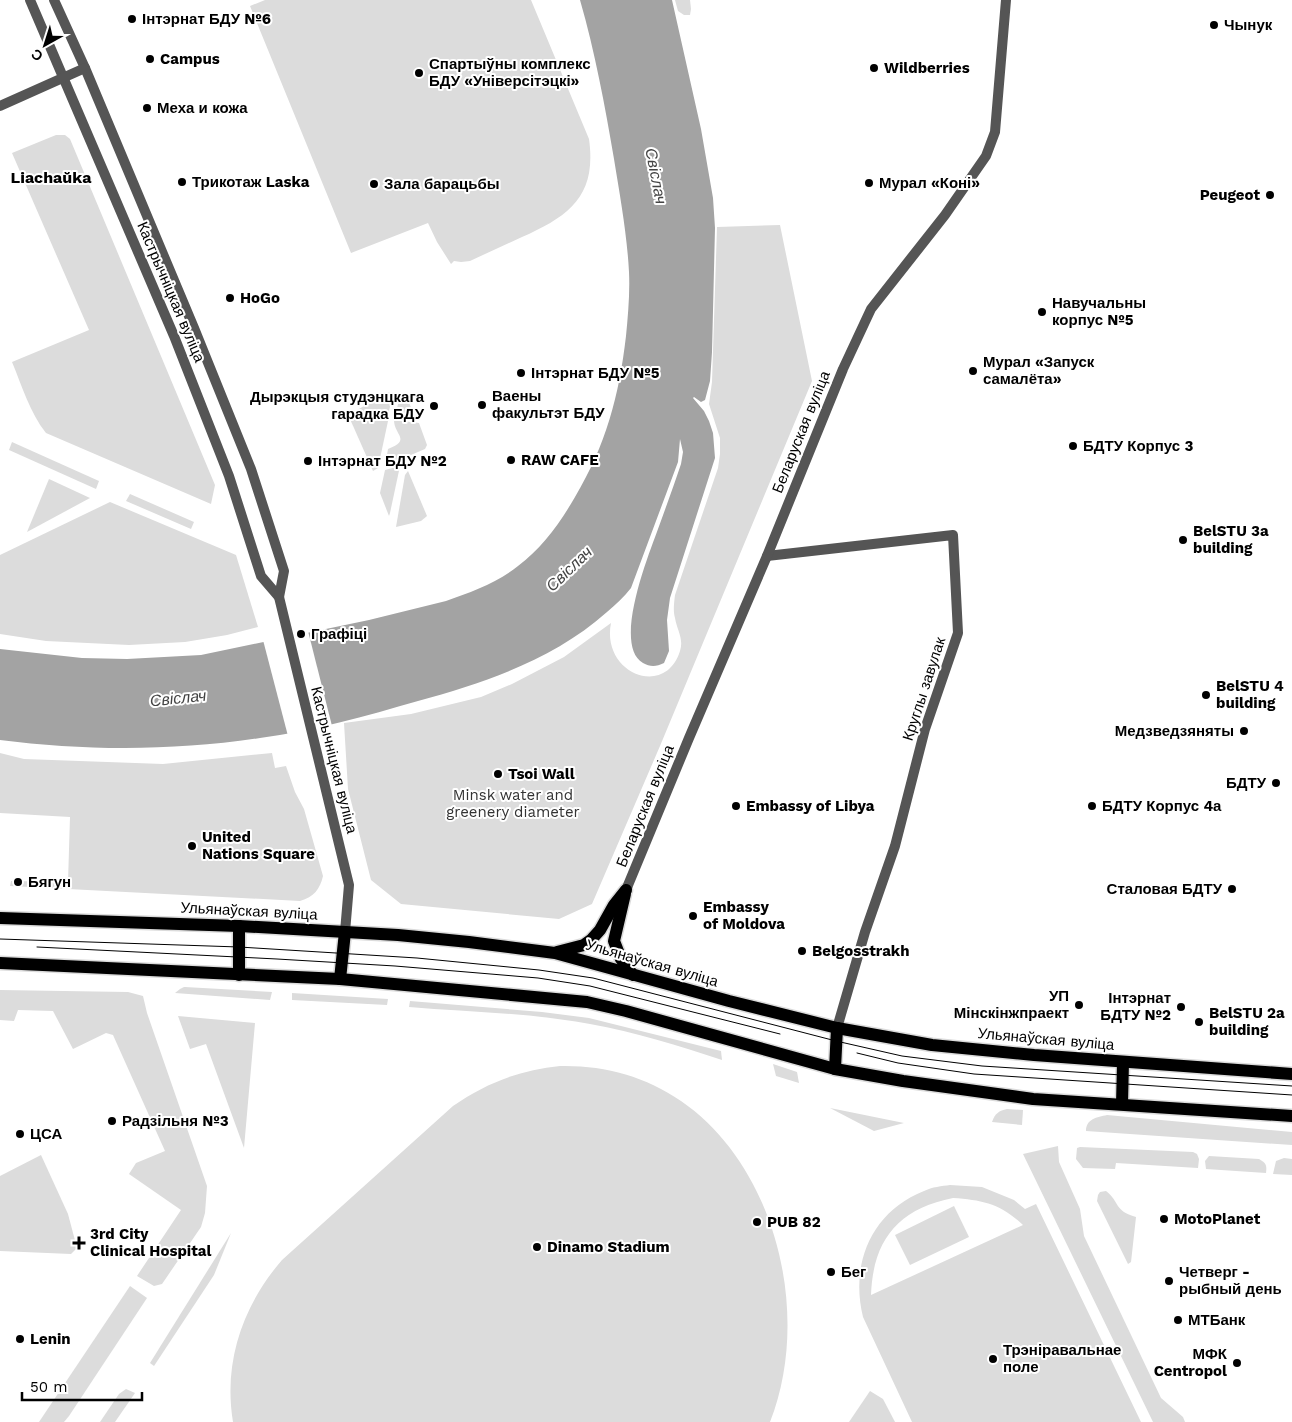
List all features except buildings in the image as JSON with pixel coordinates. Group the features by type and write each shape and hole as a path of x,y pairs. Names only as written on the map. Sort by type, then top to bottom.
{"main road":[{"path":"555,953 576,948 591,940 600,930 626,890"},
{"path":"626,890 614,941 619,955 633,975"},
{"name":"Ульянаўская вуліца","path":"0,918 239,926 469,942 555,953 729,1001 837,1028 932,1045 1034,1055 1292,1074"},
{"path":"239,926 239,974"},
{"path":"340,979 345,932"},
{"path":"0,963 340,979 587,1002 835,1068 904,1081 1034,1099 1292,1116"},
{"path":"835,1068 837,1028"},
{"path":"1122,1104 1123,1062"}],"street":[{"name":"Кастрычніцкая вуліца","path":"30,0 174,336 229,476 262,576 279,597"},
{"name":"Кастрычніцкая вуліца","path":"54,0 85,68 251,469 284,571 279,597 349,885 345,932"},
{"name":"Беларуская вуліца","path":"626,890 767,556 843,369 871,309 945,215 986,156 995,132 1006,0"},
{"path":"0,106 85,68"},
{"name":"Круглы завулак","path":"767,556 953,536 958,633 925,729 895,846 865,932 837,1028"}],"green space":[{"name":"Спартыўны комплекс БДУ «Універсітэцкі»","path":"265,0 531,0 589,139 589,175 584,190 566,212 553,221 470,261 454,261 451,264 428,223 351,253 250,6"},
{"path":"675,0 690,0 690,15 684,15 678,11"},
{"path":"56,135 65,135 70,139 215,485 211,504 46,433 35,417 27,399 12,362 89,330 12,153"},
{"name":"Minsk water and greenery diameter","path":"780,225 812,381 592,904 559,919 401,904 371,880 348,789 344,723 411,714 481,697 512,684 564,657 611,623 610,641 615,655 624,666 636,674 649,676 661,674 672,666 681,647 681,638 674,613 675,595 718,468 720,454 720,438 709,404 712,382 717,227"},
{"path":"388,392 393,392 388,416 352,413"},
{"path":"400,392 406,395 414,415 396,415"},
{"path":"350,419 388,421 378,468 373,471"},
{"path":"394,420 419,423 427,445 425,449 385,466 388,449 399,443 400,440"},
{"path":"12,442 99,481 96,489 9,450"},
{"path":"400,466 389,516 380,493 385,470"},
{"path":"408,471 427,516 421,521 396,527 405,475"},
{"path":"49,479 90,498 27,532"},
{"path":"130,494 194,522 191,529 126,501"},
{"path":"110,502 236,555 258,627 227,635 185,642 129,645 46,641 0,634 0,555"},
{"name":"United Nations Square","path":"0,753 24,759 163,764 272,753 275,768 286,766 295,792 304,809 323,876 320,885 313,895 300,901 10,886 11,881 68,882 70,817 0,813"},
{"path":"184,987 272,992 270,1000 175,993"},
{"path":"0,990 128,992 143,996 147,1013 207,1186 205,1213 201,1227 162,1284 154,1286 137,1276 181,1210 129,1174 136,1163 165,1151 113,1035 106,1033 73,1049 53,1011 18,1010 14,1021 0,1020"},
{"path":"292,993 388,999 387,1005 292,1000"},
{"path":"410,1001 542,1012 589,1018 721,1051 722,1060 607,1027 523,1015 409,1007"},
{"path":"178,1016 255,1023 244,1148 206,1044 190,1049"},
{"path":"773,1064 797,1072 799,1083 776,1076"},
{"name":"Dinamo Stadium","path":"560,1066 608,1070 638,1079 667,1092 681,1101 714,1129 741,1164 762,1204 777,1246 786,1291 787,1336 782,1380 770,1422 233,1422 231,1378 239,1335 256,1296 282,1260 453,1106 491,1084 517,1074"},
{"path":"830,1108 904,1123 874,1131"},
{"path":"1007,1109 1023,1110 1022,1125 992,1122 994,1116"},
{"path":"1107,1115 1292,1132 1292,1145 1086,1131 1090,1121"},
{"path":"1058,1146 1059,1162 1080,1209 1084,1236 1161,1398 1183,1417 1185,1422 1153,1422 1023,1154"},
{"path":"1077,1148 1193,1152 1197,1154 1199,1159 1198,1168 1116,1163 1115,1169 1083,1168 1076,1159"},
{"path":"41,1155 68,1214 77,1248 71,1254 0,1251 0,1176"},
{"path":"1209,1156 1259,1159 1266,1164 1266,1173 1206,1169 1205,1161"},
{"path":"1284,1158 1292,1159 1292,1175 1273,1174 1276,1161"},
{"name":"Трэніравальнае поле","path":"950,1185 982,1187 1014,1200 1025,1209 1036,1204 1141,1422 912,1422 863,1317 860,1278 863,1259 869,1242 878,1226 890,1212 906,1200 924,1191","holes":["953,1198 991,1204 1007,1212 1023,1225 871,1295 877,1258 883,1243 892,1230 903,1219 917,1210"]},
{"path":"1106,1191 1124,1212 1136,1217 1131,1262 1128,1264 1097,1201 1100,1192"},
{"path":"954,1206 969,1237 910,1265 895,1235"},
{"path":"231,1233 214,1275 154,1366 150,1363"},
{"path":"130,1286 147,1298 69,1416 64,1422 39,1422"},
{"path":"126,1389 135,1393 115,1422 100,1422 119,1394"},
{"path":"870,1391 883,1399 895,1422 849,1422"}],"water":[{"name":"Свіслач","path":"580,0 672,0 701,129 713,198 715,228 710,381 705,400 701,402 693,398 704,411 709,421 713,433 715,458 670,598 667,620 669,651 664,663 656,666 648,665 643,663 634,653 631,638 632,619 641,578 681,464 683,452 680,439 678,462 631,588 614,606 586,629 541,656 518,667 469,686 379,712 320,727 260,738 195,745 130,748 32,744 0,740 0,649 82,658 127,659 201,655 369,620 446,601 484,586 510,572 527,559 557,526 586,478 610,420 623,358 629,304 628,258 621,201 599,79"}],"pier":[{"path":"308,631 332,726 288,736 263,640"}],"tram line":[{"path":"0,939 239,947 417,958 539,970 593,978 836,1041 902,1056 982,1066 1292,1086"},
{"path":"37,947 395,966 538,978 590,986 780,1034"},
{"path":"857,1053 898,1063 974,1074 1292,1095"}],"place":[{"name":"Інтэрнат БДУ №6","path":"132,19"},
{"name":"Чынук","path":"1214,25"},
{"name":"Campus","path":"150,59"},
{"name":"Wildberries","path":"874,68"},
{"name":"Спартыўны комплекс БДУ «Універсітэцкі»","path":"419,73"},
{"name":"Меха и кожа","path":"147,108"},
{"name":"Трикотаж Laska","path":"182,182"},
{"name":"Мурал «Коні»","path":"869,183"},
{"name":"Зала барацьбы","path":"374,184"},
{"name":"Peugeot","path":"1270,195"},
{"name":"HoGo","path":"230,298"},
{"name":"Навучальны корпус №5","path":"1042,312"},
{"name":"Мурал «Запуск самалёта»","path":"973,371"},
{"name":"Інтэрнат БДУ №5","path":"521,373"},
{"name":"Ваены факультэт БДУ","path":"482,405"},
{"name":"Дырэкцыя студэнцкага гарадка БДУ","path":"434,406"},
{"name":"БДТУ Корпус 3","path":"1073,446"},
{"name":"RAW CAFE","path":"511,460"},
{"name":"Інтэрнат БДУ №2","path":"308,461"},
{"name":"BelSTU 3a building","path":"1183,540"},
{"name":"Графіці","path":"301,634"},
{"name":"BelSTU 4 building","path":"1206,695"},
{"name":"Медзведзяняты","path":"1244,731"},
{"name":"Tsoi Wall","path":"498,774"},
{"name":"БДТУ","path":"1276,783"},
{"name":"Embassy of Libya","path":"736,806"},
{"name":"БДТУ Корпус 4а","path":"1092,806"},
{"name":"United Nations Square","path":"192,846"},
{"name":"Бягун","path":"18,882"},
{"name":"Сталовая БДТУ","path":"1232,889"},
{"name":"Embassy of Moldova","path":"693,916"},
{"name":"Belgosstrakh","path":"802,951"},
{"name":"УП Мінскінжпраект","path":"1079,1005"},
{"name":"Інтэрнат БДТУ №2","path":"1181,1007"},
{"name":"BelSTU 2a building","path":"1199,1022"},
{"name":"Радзільня №3","path":"112,1121"},
{"name":"ЦСА","path":"20,1134"},
{"name":"MotoPlanet","path":"1164,1219"},
{"name":"PUB 82","path":"757,1222"},
{"name":"3rd City Clinical Hospital","path":"79,1243"},
{"name":"Dinamo Stadium","path":"537,1247"},
{"name":"Бег","path":"831,1272"},
{"name":"Четверг - рыбный день","path":"1169,1281"},
{"name":"МТБанк","path":"1178,1320"},
{"name":"Lenin","path":"20,1339"},
{"name":"Трэніравальнае поле","path":"993,1359"},
{"name":"МФК Centropol","path":"1237,1363"}],"district":[{"name":"Liachaŭka","path":"51,177"}]}
